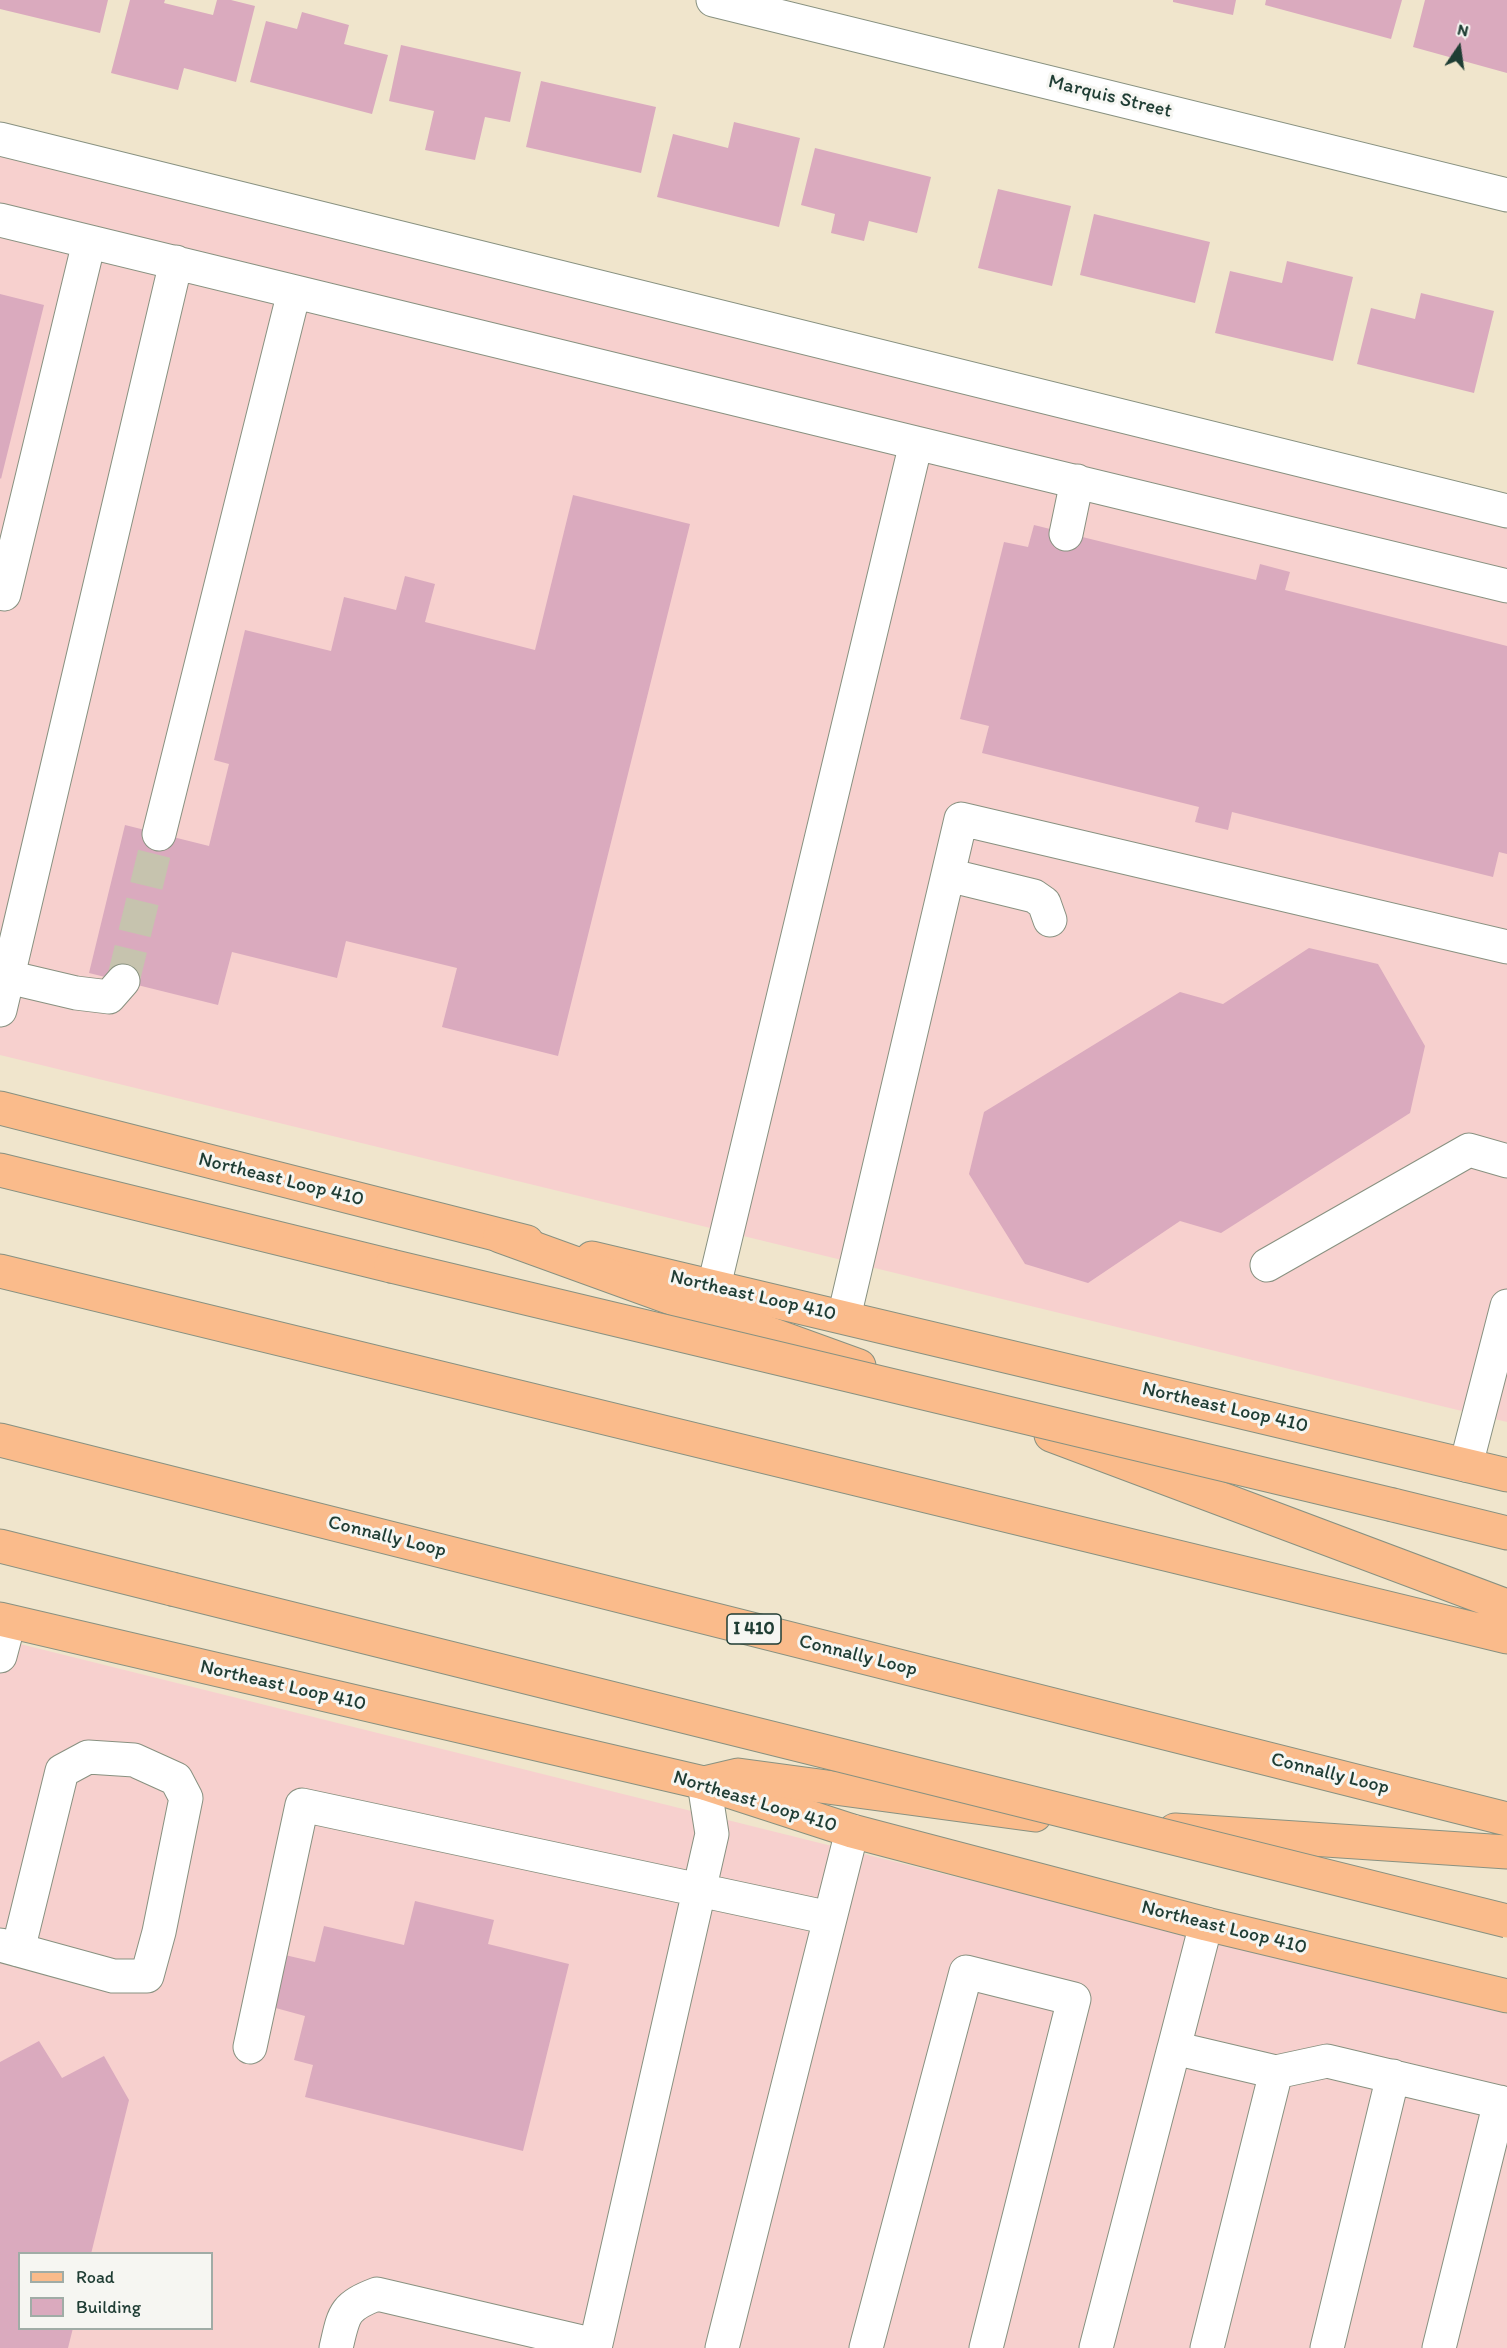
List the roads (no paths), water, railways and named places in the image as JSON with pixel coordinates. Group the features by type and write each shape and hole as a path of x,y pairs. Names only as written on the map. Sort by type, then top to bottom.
{"main road":[{"name":"Northeast Loop 410","path":"0,1108 500,1236 1507,1475"},
{"path":"0,1170 1507,1533"},
{"path":"500,1236 1163,1476 1507,1606"},
{"path":"0,1271 1507,1636"},
{"name":"Connally Loop","path":"0,1440 1507,1819"},
{"path":"0,1546 1507,1921"},
{"name":"Northeast Loop 410","path":"5,1620 704,1784 852,1831 1206,1924 1507,1996"},
{"path":"704,1784 738,1775 1102,1825 1507,1852"}],"street":[{"name":"Marquis Street","path":"713,0 1507,195"},
{"path":"0,139 1507,511"},
{"path":"0,220 1507,586"},
{"path":"1,600 88,242"},
{"path":"0,1010 176,262"},
{"path":"159,834 294,292"},
{"path":"714,1286 915,443"},
{"path":"1066,534 1077,481"},
{"path":"844,1317 961,819 1507,947"},
{"path":"948,875 1034,896 1044,903 1050,920"},
{"path":"8,977 76,993 109,997 123,981"},
{"path":"1267,1265 1469,1150 1507,1161"},
{"path":"1466,1465 1507,1306"},
{"path":"0,1656 5,1620"},
{"path":"88,1757 134,1761 176,1779 186,1798 159,1932 147,1976 113,1976 9,1948 62,1770 88,1757"},
{"path":"336,2348 345,2312 360,2300 377,2294 595,2346 712,1834 704,1784"},
{"path":"250,2047 302,1805 699,1892 830,1918"},
{"path":"722,2348 852,1831"},
{"path":"1096,2348 1206,1924"},
{"path":"866,2348 966,1972 1074,1999 986,2348"},
{"path":"1174,2048 1276,2072 1327,2061 1503,2103 1439,2348"},
{"path":"1207,2348 1276,2072"},
{"path":"1327,2348 1393,2076"}],"tunnel":[{"path":"123,981 159,834"}]}
